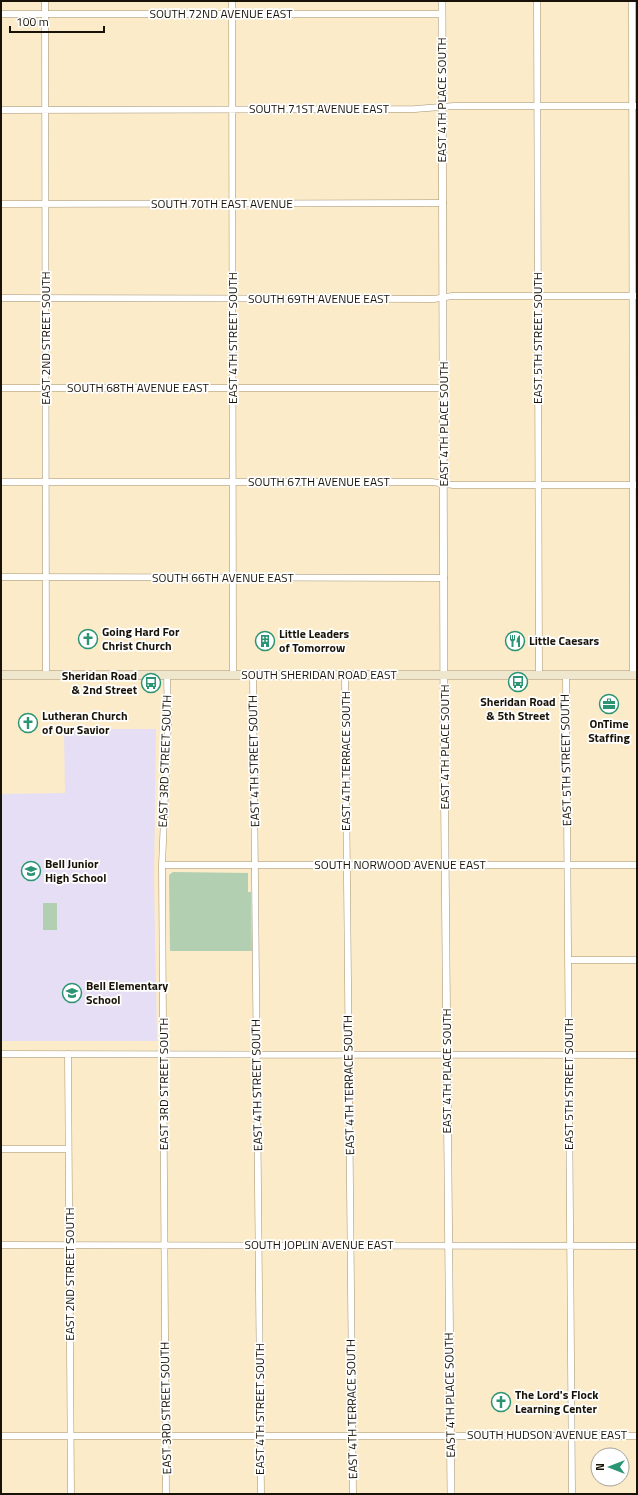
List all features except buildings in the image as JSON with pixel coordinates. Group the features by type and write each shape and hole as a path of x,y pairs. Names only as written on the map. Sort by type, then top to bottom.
{"main road":[{"name":"SOUTH SHERIDAN ROAD EAST","path":"1,675 635,675"}],"street":[{"name":"EAST 2ND STREET SOUTH","path":"45,1 46,675"},
{"name":"EAST 4TH STREET SOUTH","path":"232,1 233,675"},
{"name":"EAST 4TH PLACE SOUTH","path":"442,1 444,578 451,1494"},
{"name":"EAST 5TH STREET SOUTH","path":"537,1 539,675"},
{"path":"632,1 635,106 635,675"},
{"name":"SOUTH 72ND AVENUE EAST","path":"1,14 442,14"},
{"name":"SOUTH 71ST AVENUE EAST","path":"1,110 415,109 443,107 635,106"},
{"name":"SOUTH 70TH EAST AVENUE","path":"1,204 443,203"},
{"name":"SOUTH 69TH AVENUE EAST","path":"1,298 232,299 452,296 635,296"},
{"name":"SOUTH 68TH AVENUE EAST","path":"1,388 444,388"},
{"name":"SOUTH 67TH AVENUE EAST","path":"1,482 432,482 444,484 635,485"},
{"name":"SOUTH 66TH AVENUE EAST","path":"1,577 444,578"},
{"name":"EAST 3RD STREET SOUTH","path":"166,1494 162,865 168,724 167,675"},
{"name":"EAST 4TH STREET SOUTH","path":"253,675 261,1494"},
{"name":"EAST 4TH TERRACE SOUTH","path":"345,675 353,1494"},
{"name":"EAST 5TH STREET SOUTH","path":"566,675 572,1494"},
{"name":"SOUTH NORWOOD AVENUE EAST","path":"162,865 637,865"},
{"path":"568,960 637,960"},
{"path":"1,1054 637,1055"},
{"name":"EAST 2ND STREET SOUTH","path":"68,1054 71,1494"},
{"path":"1,1149 68,1149"},
{"name":"SOUTH JOPLIN AVENUE EAST","path":"1,1244 637,1246"},
{"name":"SOUTH HUDSON AVENUE EAST","path":"1,1436 637,1436"}],"shaded area":[{"path":"64,729 156,729 154,880 157,1041 1,1041 1,794 65,793"}],"green space":[{"path":"173,872 248,873 248,892 251,892 252,951 170,951 169,875"},
{"path":"43,903 57,903 57,930 43,930"}],"place":[{"name":"Going Hard For Christ Church","path":"88,639"},
{"name":"Little Leaders of Tomorrow","path":"265,641"},
{"name":"Little Caesars","path":"515,641"},
{"name":"Sheridan Road & 5th Street","path":"518,682"},
{"name":"Sheridan Road & 2nd Street","path":"151,683"},
{"name":"OnTime Staffing","path":"609,704"},
{"name":"Lutheran Church of Our Savior","path":"28,723"},
{"name":"Bell Junior High School","path":"31,871"},
{"name":"Bell Elementary School","path":"72,993"},
{"name":"The Lord's Flock Learning Center","path":"501,1402"}]}
